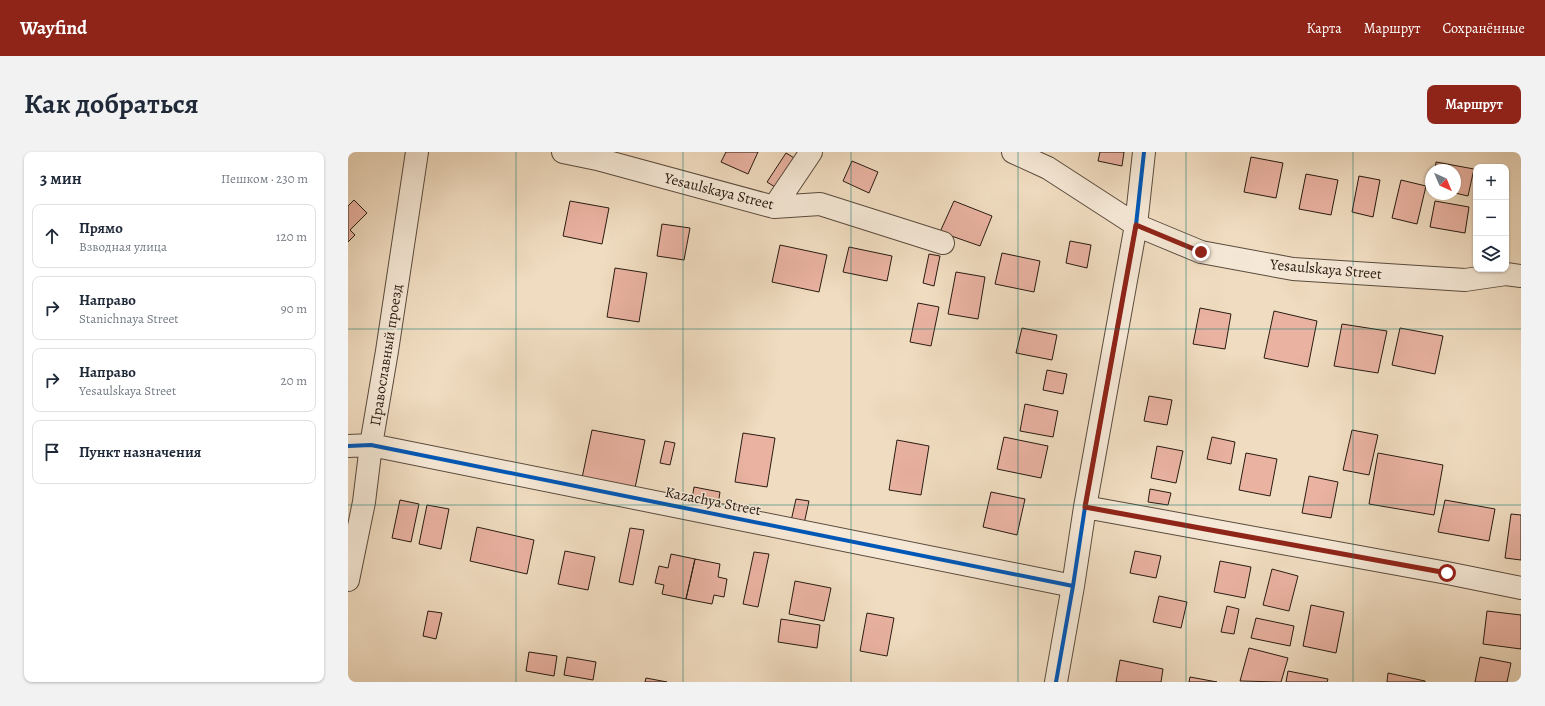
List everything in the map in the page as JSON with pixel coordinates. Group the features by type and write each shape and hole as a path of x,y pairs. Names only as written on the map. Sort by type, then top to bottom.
{"street":[{"name":"Православный проезд","path":"348,580 364,502 371,445 387,352 417,152"},
{"name":"Yesaulskaya Street","path":"563,152 597,159 774,207 820,204 943,243"},
{"path":"774,207 811,152"},
{"name":"Yesaulskaya Street","path":"1013,152 1048,168 1136,225 1201,252 1293,270 1465,280 1506,274 1521,276"},
{"path":"1056,682 1085,507 1136,225 1144,152"},
{"name":"Kazachya Street","path":"348,446 371,445 1073,586"},
{"path":"1085,507 1447,573 1521,588"}],"building":[{"path":"726,152 758,152 748,174 721,162"},
{"path":"1100,152 1124,152 1122,166 1098,161"},
{"path":"786,153 801,162 783,192 767,182"},
{"path":"1251,157 1283,163 1276,198 1244,192"},
{"path":"852,161 878,172 869,193 843,181"},
{"path":"1436,162 1447,164 1436,164"},
{"path":"1461,167 1473,169 1468,196 1461,194"},
{"path":"1306,174 1338,180 1331,215 1299,209"},
{"path":"1359,176 1380,180 1373,217 1352,212"},
{"path":"1401,180 1425,186 1417,224 1392,218"},
{"path":"354,200 367,213 350,230 355,235 348,242 348,206"},
{"path":"570,201 609,208 602,244 563,236"},
{"path":"954,201 992,216 980,246 940,232"},
{"path":"1435,201 1469,207 1465,233 1430,227"},
{"path":"662,224 690,228 684,260 657,256"},
{"path":"1070,241 1091,245 1087,268 1066,263"},
{"path":"780,245 827,255 819,292 772,282"},
{"path":"849,247 892,256 887,281 843,272"},
{"path":"1002,253 1040,261 1034,292 995,284"},
{"path":"929,254 940,256 934,286 923,283"},
{"path":"615,268 647,273 639,322 607,317"},
{"path":"956,272 985,277 978,319 948,314"},
{"path":"918,303 939,307 931,346 910,342"},
{"path":"1200,308 1231,314 1225,349 1193,344"},
{"path":"1274,311 1317,321 1308,367 1264,358"},
{"path":"1342,324 1387,331 1378,373 1334,366"},
{"path":"1022,328 1057,335 1052,360 1016,353"},
{"path":"1400,328 1443,336 1435,374 1392,365"},
{"path":"1047,370 1067,374 1063,394 1043,390"},
{"path":"1149,396 1172,400 1167,425 1144,421"},
{"path":"1025,404 1058,411 1053,437 1020,431"},
{"path":"592,430 645,440 635,488 582,478"},
{"path":"1352,430 1378,435 1369,475 1343,470"},
{"path":"743,433 775,438 767,487 735,482"},
{"path":"1004,437 1048,446 1041,478 997,469"},
{"path":"1212,437 1235,442 1231,464 1207,459"},
{"path":"897,440 929,446 921,495 889,490"},
{"path":"665,441 675,443 670,465 660,463"},
{"path":"1157,446 1183,451 1176,483 1151,478"},
{"path":"1246,453 1277,459 1270,496 1239,490"},
{"path":"1378,453 1443,465 1434,515 1369,504"},
{"path":"1309,476 1338,482 1331,518 1302,513"},
{"path":"694,487 720,492 718,505 692,499"},
{"path":"1150,489 1171,493 1168,505 1148,502"},
{"path":"991,492 1025,499 1017,535 983,527"},
{"path":"796,499 809,501 804,524 791,521"},
{"path":"400,500 419,504 411,542 392,538"},
{"path":"1445,500 1495,509 1489,541 1438,532"},
{"path":"427,505 449,509 441,549 419,544"},
{"path":"1511,514 1521,515 1521,560 1505,558"},
{"path":"477,527 534,540 527,574 470,561"},
{"path":"630,528 644,530 633,585 619,582"},
{"path":"565,551 595,557 588,590 558,584"},
{"path":"1135,551 1161,556 1156,578 1130,573"},
{"path":"754,552 769,554 758,607 743,604"},
{"path":"671,554 695,559 686,599 662,594 664,585 655,583 659,566 668,568"},
{"path":"695,559 720,564 718,577 727,579 724,597 714,595 712,604 686,599"},
{"path":"1220,561 1251,567 1245,598 1214,592"},
{"path":"1272,569 1298,576 1289,611 1263,605"},
{"path":"795,581 831,588 824,621 789,614"},
{"path":"1159,596 1187,602 1181,628 1153,622"},
{"path":"1311,605 1344,612 1336,653 1303,646"},
{"path":"1227,606 1239,609 1234,634 1221,632"},
{"path":"428,611 442,613 436,639 423,636"},
{"path":"1487,611 1521,615 1521,649 1483,644"},
{"path":"867,613 894,618 887,656 860,651"},
{"path":"1256,618 1294,626 1290,646 1251,638"},
{"path":"781,619 820,625 817,648 778,642"},
{"path":"1249,648 1288,658 1281,682 1240,681"},
{"path":"529,652 557,656 554,676 526,671"},
{"path":"567,657 596,662 593,680 564,675"},
{"path":"1480,657 1511,663 1507,682 1475,682"},
{"path":"1120,660 1163,669 1161,682 1116,682"},
{"path":"1288,671 1328,679 1327,682 1286,682"},
{"path":"1388,673 1425,681 1425,682 1387,682"},
{"path":"1190,677 1217,682 1189,682"},
{"path":"646,678 667,682 645,682"}],"cycle path":[{"path":"1056,682 1085,507 1136,225 1144,152"},
{"path":"348,446 371,445 1073,586"}],"route":[{"path":"1201,252 1136,225 1085,507 1447,573"}]}
